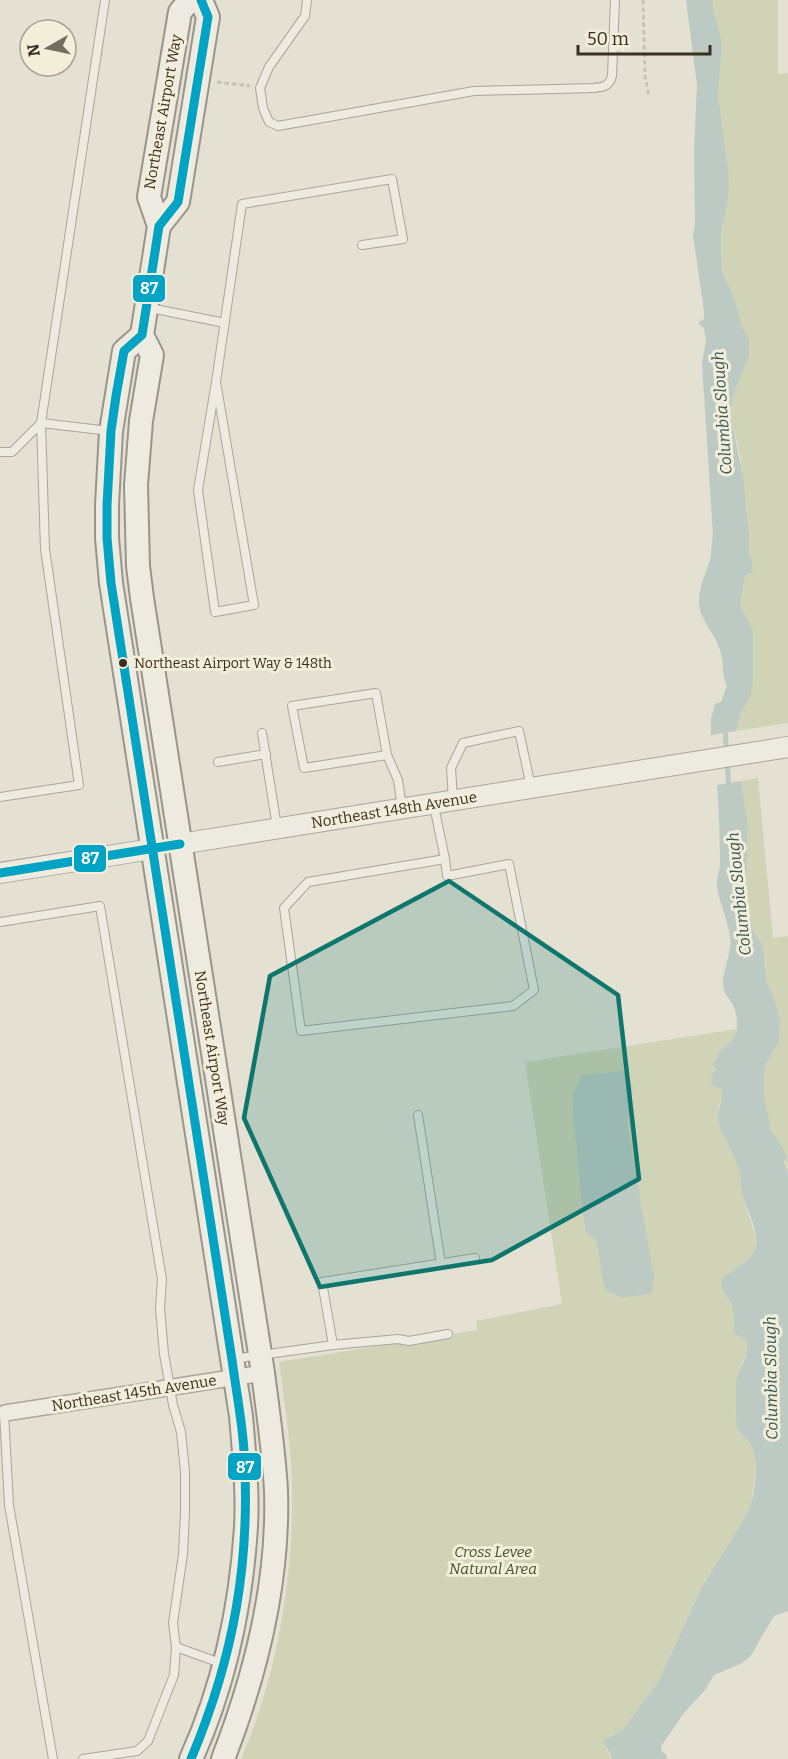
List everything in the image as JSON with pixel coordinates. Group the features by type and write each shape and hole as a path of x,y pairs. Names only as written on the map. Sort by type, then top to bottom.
{"main road":[{"name":"Northeast Airport Way","path":"190,0 180,12 149,197 159,226 142,335 152,355 138,453 136,485 138,566 261,1364 270,1425 276,1492 273,1558 264,1623 254,1669 223,1759"},
{"name":"Northeast Airport Way","path":"159,226 178,202 208,16 201,0"},
{"name":"Northeast Airport Way","path":"142,335 124,351 111,431 107,505 111,584 233,1368 244,1452 246,1526 238,1605 217,1691 191,1759"},
{"name":"Northeast 148th Avenue","path":"152,849 180,844"}],"street":[{"name":"Northeast 148th Avenue","path":"180,844 780,748"},
{"name":"Northeast 148th Avenue","path":"0,873 152,849"},
{"name":"Northeast 145th Avenue","path":"3,1412 169,1386 233,1368 261,1364"}],"lane":[{"path":"0,797 79,785 45,549 41,423 105,0"},
{"path":"307,0 305,15 268,67 260,88 263,108 269,122 278,126 474,91 605,86 610,82 612,76 615,0"},
{"path":"216,382 254,605 215,612 198,490 242,204 393,178 403,239 362,245"},
{"path":"146,307 225,323"},
{"path":"41,423 111,431"},
{"path":"0,452 12,452 41,423"},
{"path":"387,755 303,768 292,706 376,693 387,755 398,780 402,809"},
{"path":"453,801 451,768 463,743 519,731 531,788"},
{"path":"262,733 278,829"},
{"path":"218,762 266,754"},
{"path":"434,804 445,859 447,876 508,864 534,990 513,1006 301,1030 284,908 308,882 445,859"},
{"path":"0,922 100,906 162,1279 160,1308 164,1354 173,1405 181,1432 185,1513 183,1554 174,1623 176,1647 174,1675 148,1741 137,1751 83,1759"},
{"path":"418,1115 441,1263"},
{"path":"333,1345 322,1282 475,1258"},
{"path":"261,1364 333,1345 398,1339 409,1341 448,1334"},
{"path":"3,1412 9,1505 53,1759"},
{"path":"176,1647 225,1664"}],"path":[{"path":"643,0 645,76 649,97"},
{"path":"198,79 260,88"}],"highlighted area":[{"path":"449,881 618,995 639,1179 492,1260 320,1287 244,1118 270,976"}],"green space":[{"path":"713,0 778,0 778,74 788,73 788,723 736,731 741,712 750,698 748,621 740,605 745,577 753,572 752,559 749,555 749,534 740,455 730,413 733,396 749,357 749,339 742,327 735,300 723,274 721,233 727,205 718,96 722,48 713,10"},
{"path":"758,778 773,938 788,936 788,1173 780,1142 775,1138 768,1121 764,1097 764,1072 779,1042 780,1021 767,983 760,941 754,932 745,899 748,825 741,781"},
{"name":"Cross Levee Natural Area","path":"737,1029 735,1037 719,1054 715,1066 717,1068 711,1080 714,1087 721,1088 719,1106 723,1131 740,1172 742,1194 756,1238 755,1250 751,1258 722,1278 735,1313 733,1322 739,1337 747,1341 749,1348 738,1377 736,1421 738,1428 751,1444 755,1460 752,1498 747,1514 702,1587 658,1682 624,1728 604,1739 603,1743 612,1759 241,1759 264,1696 286,1595 292,1527 292,1478 279,1362 477,1330 476,1321 562,1304 525,1062"}],"water":[{"path":"686,0 713,0 713,10 719,29 722,48 718,96 729,178 727,205 721,233 721,254 723,274 735,300 742,327 749,339 749,357 733,396 730,413 743,476 749,555 752,559 753,572 745,577 740,605 753,631 753,682 750,698 741,712 736,731 711,735 711,719 715,704 721,702 727,686 720,650 699,607 701,588 710,560 713,535 702,363 706,341 704,328 699,324 704,319 704,311 693,235 697,85"},
{"path":"741,781 748,825 745,899 754,932 763,949 767,983 780,1020 779,1042 764,1072 764,1097 771,1130 787,1157 784,1162 788,1173 788,1611 774,1616 750,1657 714,1675 662,1745 661,1751 666,1754 667,1759 612,1759 603,1743 604,1739 624,1728 658,1682 702,1587 747,1514 755,1480 754,1453 750,1443 738,1430 736,1418 736,1385 738,1373 747,1352 747,1341 735,1334 733,1309 722,1289 721,1282 722,1278 752,1255 756,1238 742,1194 739,1170 719,1124 721,1088 714,1087 711,1079 717,1068 713,1067 713,1062 734,1038 737,1027 735,1010 723,987 730,941 717,886 720,863 717,785"},
{"path":"626,1071 633,1088 627,1123 654,1277 652,1293 622,1298 605,1290 596,1239 586,1233 572,1098 582,1075"}],"waterway":[{"name":"Columbia Slough","path":"725,728 729,790"}],"transit line":[{"name":"87","path":"191,1759 218,1683 229,1646 236,1608 245,1531 244,1451 232,1360 111,583 107,505 111,431 124,351 142,335 159,226 178,202 208,17 201,0"},
{"name":"87","path":"0,873 180,844"}],"place":[{"name":"Northeast Airport Way & 148th","path":"123,663"}]}
